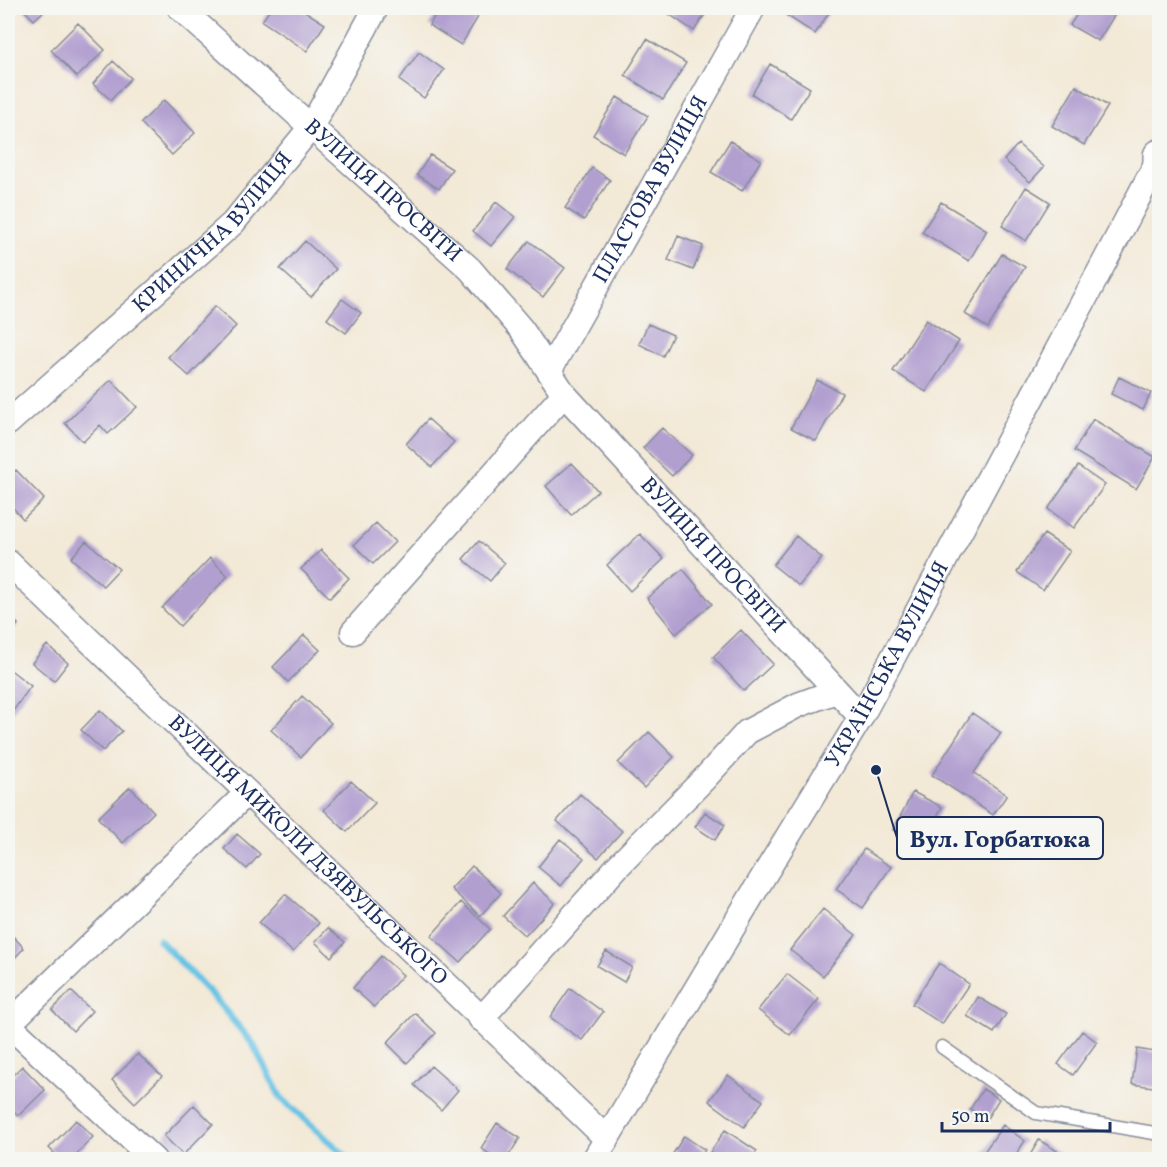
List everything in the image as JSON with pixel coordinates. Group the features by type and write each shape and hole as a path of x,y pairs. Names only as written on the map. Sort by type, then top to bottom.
{"street":[{"name":"ВУЛИЦЯ ПРОСВІТИ","path":"180,8 470,269 522,330 564,394 861,717"},
{"name":"КРИНИЧНА ВУЛИЦЯ","path":"8,423 233,223 311,127 376,8"},
{"name":"ПЛАСТОВА ВУЛИЦЯ","path":"549,371 753,8"},
{"name":"УКРАЇНСЬКА ВУЛИЦЯ","path":"594,1160 861,717 1159,158"},
{"path":"353,632 564,394"},
{"name":"ВУЛИЦЯ МИКОЛИ ДЗЯВУЛЬСЬКОГО","path":"8,562 606,1139"},
{"name":"УКРАЇНСЬКА ВУЛИЦЯ","path":"481,1019 617,867 747,732 798,705 836,691"},
{"path":"154,1160 8,1024 247,793"}],"lane":[{"path":"942,1047 1036,1113 1160,1134"}],"building":[{"path":"22,8 47,8 34,20"},
{"path":"271,8 300,8 325,24 307,51 262,21"},
{"path":"440,8 463,8 478,17 461,45 429,25"},
{"path":"673,8 709,8 694,31 669,14"},
{"path":"790,8 832,8 815,34 786,15"},
{"path":"1081,8 1119,8 1098,41 1070,25"},
{"path":"78,23 105,50 77,77 51,50"},
{"path":"647,39 686,63 663,100 625,75"},
{"path":"419,52 444,70 424,98 399,80"},
{"path":"113,61 131,78 111,100 93,84"},
{"path":"770,64 810,88 791,119 752,94"},
{"path":"1076,86 1108,106 1084,145 1052,126"},
{"path":"617,97 648,116 624,154 593,135"},
{"path":"164,100 195,133 172,155 141,123"},
{"path":"730,141 761,160 742,191 711,172"},
{"path":"1018,144 1044,167 1030,182 1004,160"},
{"path":"430,155 452,169 439,189 417,175"},
{"path":"592,168 610,180 584,220 565,208"},
{"path":"1026,187 1050,202 1026,241 1002,226"},
{"path":"496,202 515,217 491,246 473,231"},
{"path":"941,202 987,230 969,261 922,232"},
{"path":"678,236 703,246 693,270 668,260"},
{"path":"305,241 336,269 311,297 280,269"},
{"path":"529,241 565,268 543,297 507,269"},
{"path":"1002,254 1025,267 988,328 965,314"},
{"path":"342,299 361,313 346,333 327,319"},
{"path":"215,306 236,326 189,376 168,357"},
{"path":"926,320 959,341 926,392 893,371"},
{"path":"648,324 673,335 663,356 639,344"},
{"path":"1119,377 1151,393 1143,410 1111,394"},
{"path":"111,380 137,407 108,434 100,425 83,442 65,423"},
{"path":"817,380 842,393 816,441 791,428"},
{"path":"428,419 454,442 432,467 406,444"},
{"path":"1093,419 1155,457 1136,489 1074,451"},
{"path":"662,428 692,455 672,476 643,448"},
{"path":"572,463 598,491 571,515 546,486"},
{"path":"1078,466 1105,485 1074,528 1048,509"},
{"path":"16,470 44,499 23,519 8,502 8,478"},
{"path":"376,523 395,542 373,564 354,545"},
{"path":"640,534 664,559 630,591 607,565"},
{"path":"1044,534 1070,551 1043,590 1017,572"},
{"path":"796,536 822,558 799,586 773,565"},
{"path":"86,541 119,569 103,586 71,558"},
{"path":"479,541 505,563 490,581 463,559"},
{"path":"321,550 349,578 330,598 301,569"},
{"path":"210,558 228,576 180,626 162,608"},
{"path":"683,569 712,604 676,634 647,598"},
{"path":"8,615 18,624 8,636"},
{"path":"741,630 773,664 744,691 713,657"},
{"path":"304,635 320,650 288,682 273,667"},
{"path":"47,645 68,663 54,681 32,663"},
{"path":"8,668 31,686 8,718"},
{"path":"302,696 331,723 301,757 271,730"},
{"path":"100,710 122,731 103,751 81,730"},
{"path":"972,713 1001,733 974,773 1007,795 993,815 932,775"},
{"path":"649,732 674,757 644,788 618,763"},
{"path":"351,781 375,803 347,832 324,810"},
{"path":"130,787 154,812 123,843 98,818"},
{"path":"913,792 942,807 922,845 893,830"},
{"path":"580,794 622,831 598,858 557,821"},
{"path":"705,812 725,825 715,840 695,827"},
{"path":"237,834 260,854 247,869 224,849"},
{"path":"560,839 584,858 561,886 538,867"},
{"path":"864,849 891,867 863,908 836,889"},
{"path":"472,866 501,893 480,916 451,889"},
{"path":"533,883 555,903 525,936 503,916"},
{"path":"285,894 319,923 293,952 259,923"},
{"path":"461,902 490,929 460,962 431,936"},
{"path":"823,909 856,935 823,976 790,950"},
{"path":"328,928 345,942 331,957 315,942"},
{"path":"8,931 24,948 8,965"},
{"path":"606,951 632,967 624,982 597,966"},
{"path":"381,956 403,975 374,1007 353,988"},
{"path":"939,963 969,984 942,1024 912,1004"},
{"path":"787,974 819,999 790,1035 758,1010"},
{"path":"570,988 603,1012 582,1040 550,1017"},
{"path":"71,991 92,1011 73,1031 52,1010"},
{"path":"978,997 1006,1014 994,1033 967,1016"},
{"path":"415,1013 436,1033 407,1063 387,1043"},
{"path":"1082,1031 1097,1042 1073,1075 1058,1064"},
{"path":"1137,1049 1160,1053 1160,1088 1132,1084"},
{"path":"138,1054 162,1076 135,1103 112,1080"},
{"path":"22,1066 45,1090 18,1116 8,1105 8,1080"},
{"path":"431,1066 458,1090 441,1110 414,1085"},
{"path":"728,1075 763,1101 744,1127 709,1101"},
{"path":"983,1089 999,1099 986,1120 970,1109"},
{"path":"194,1105 213,1124 183,1155 164,1136"},
{"path":"76,1120 93,1137 71,1160 61,1160 49,1148"},
{"path":"497,1123 520,1138 506,1160 498,1160 481,1148"},
{"path":"1003,1125 1025,1141 1012,1160 980,1160 979,1159"},
{"path":"725,1130 757,1151 751,1160 705,1160"},
{"path":"684,1136 705,1150 698,1160 669,1160"},
{"path":"1039,1140 1072,1160 1027,1160"}],"waterway":[{"path":"159,940 212,995 253,1044 281,1098 350,1160"}],"place":[{"name":"Вул. Горбатюка","path":"876,770"}]}
